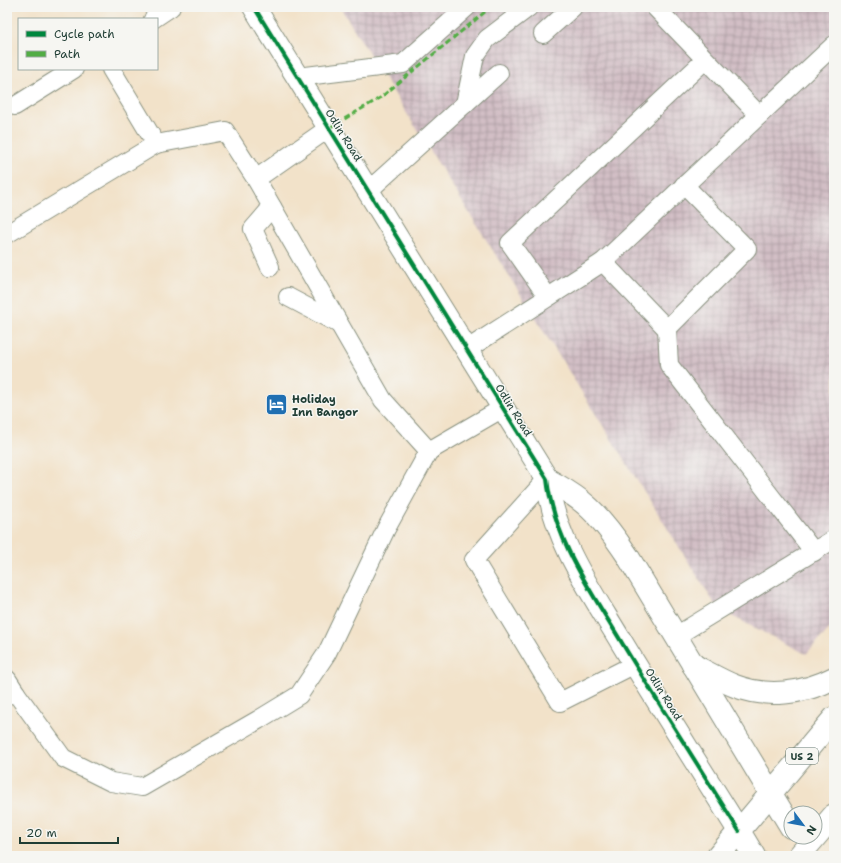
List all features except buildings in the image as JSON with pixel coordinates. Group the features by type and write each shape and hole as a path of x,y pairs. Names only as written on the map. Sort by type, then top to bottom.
{"main road":[{"name":"Odlin Road","path":"254,7 547,479 549,497 554,517 562,537 584,578 635,664 754,856"},
{"name":"Odlin Road","path":"547,479 569,492 586,505 614,536 627,555 783,814"},
{"path":"693,665 736,686 775,693 794,692 811,688 834,678"},
{"name":"US 2","path":"739,831 834,718"},
{"path":"802,850 834,815"},
{"path":"718,856 739,831"}],"lane":[{"path":"154,18 171,7"},
{"path":"298,77 403,64 467,7"},
{"path":"465,104 475,56 487,39 529,7"},
{"path":"543,34 573,7"},
{"path":"654,7 759,115"},
{"path":"466,350 602,262 834,45"},
{"path":"548,297 510,243 705,60"},
{"path":"15,106 72,70"},
{"path":"113,70 156,144"},
{"path":"368,191 499,73"},
{"path":"256,179 329,128"},
{"path":"7,234 156,144 225,131 256,179 383,400 429,451"},
{"path":"667,329 747,249 684,185"},
{"path":"270,267 253,229 272,207"},
{"path":"602,262 667,329 669,365 814,552"},
{"path":"288,297 340,324"},
{"path":"10,689 63,758 111,782 142,787 299,695 327,653 386,529 429,451 503,408"},
{"path":"547,479 474,560 560,702 635,664"},
{"path":"676,636 834,539"}],"shaded area":[{"path":"340,7 834,7 834,624 806,654 718,609"}],"marked path":[{"path":"329,128 380,98 491,7"}],"cycle path":[{"path":"254,7 547,479 557,523 586,584 636,667 739,831"}],"place":[{"name":"Holiday Inn Bangor","path":"277,405"}]}
